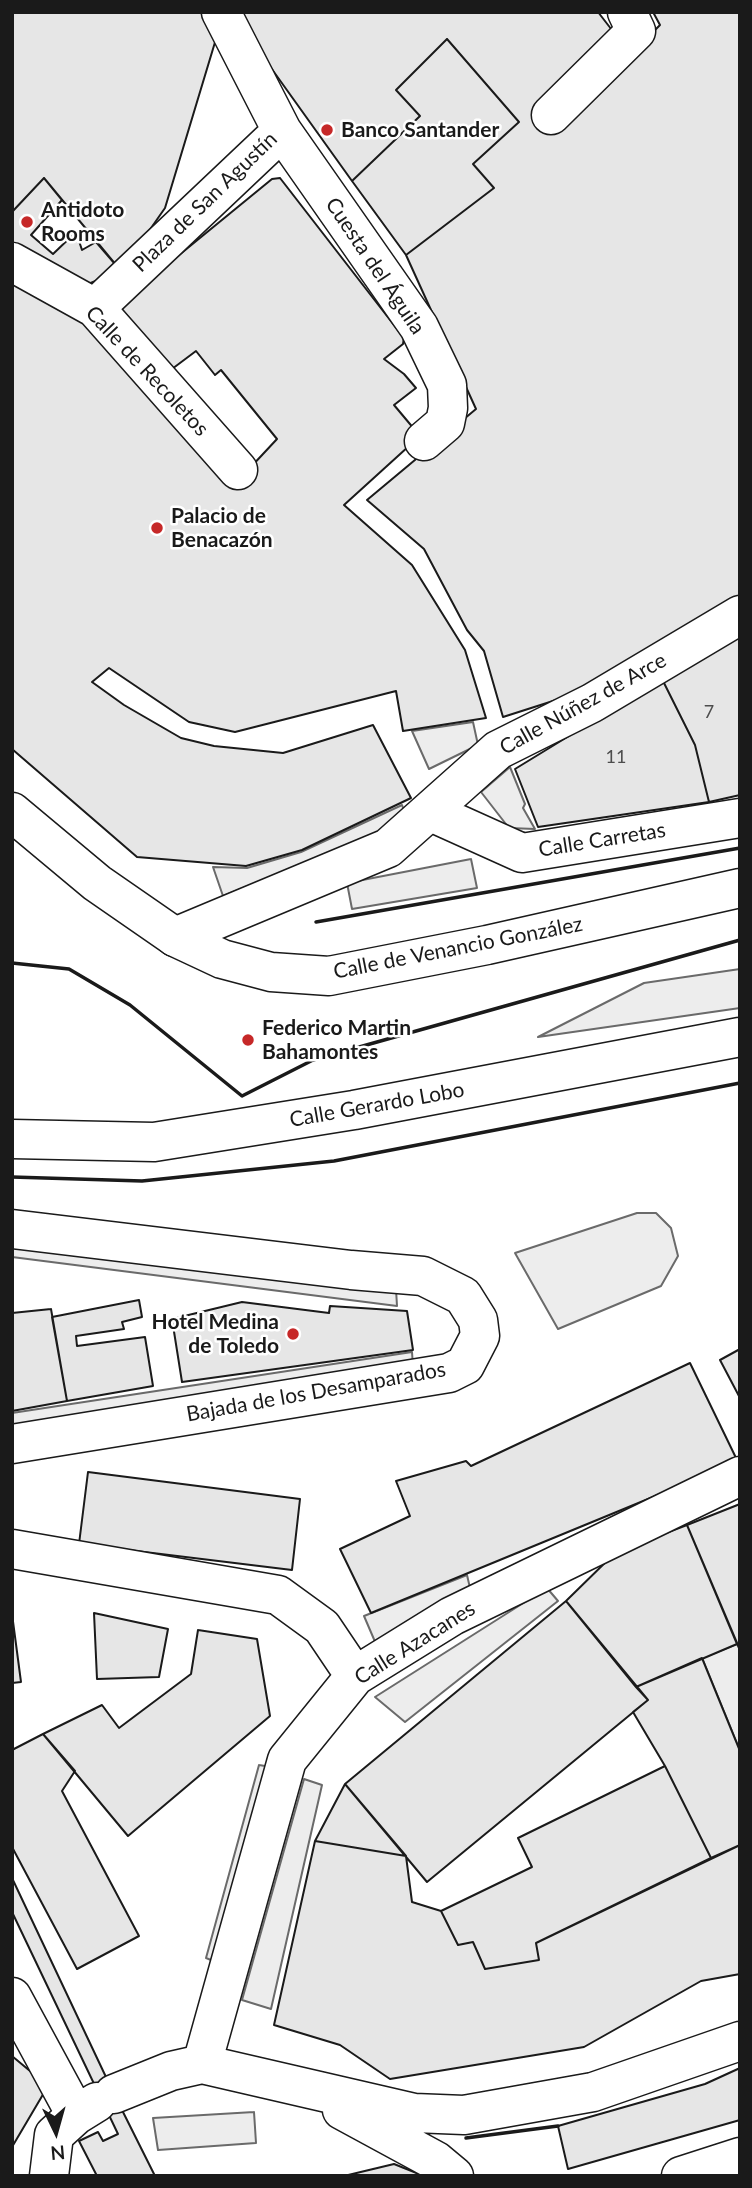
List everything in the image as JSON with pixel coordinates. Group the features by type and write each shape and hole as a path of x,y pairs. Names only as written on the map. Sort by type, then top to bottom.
{"street":[{"name":"Plaza de San Agustín","path":"95,308 282,131 221,12"},
{"path":"551,115 636,31 627,12"},
{"name":"Cuesta del Águila","path":"282,131 419,327 447,385 449,408 445,423 424,441"},
{"name":"Calle de Recoletos","path":"12,262 95,308 238,470"},
{"name":"Calle Núñez de Arce","path":"175,937 388,848 498,750 592,703 740,615"},
{"name":"Calle de Venancio González","path":"12,812 97,883 175,937 222,959 271,972 329,976 487,945 740,888"},
{"name":"Calle Carretas","path":"431,812 522,853 740,818"},
{"name":"Calle Gerardo Lobo","path":"12,1139 154,1142 354,1110 740,1038"},
{"name":"Bajada de los Desamparados","path":"12,1229 351,1270 423,1276 463,1296 478,1320 480,1336 464,1365 449,1373 12,1444"},
{"name":"Calle Azacanes","path":"202,2064 287,1760 355,1676 452,1616 740,1476"},
{"path":"12,1549 278,1595 322,1628 355,1676"},
{"path":"12,1997 97,2103"},
{"path":"49,2176 54,2135 97,2103 171,2071 202,2064 414,2113 464,2115 593,2092 740,2040"},
{"path":"294,2084 436,2161 454,2176"},
{"path":"681,2176 740,2157"}],"shaded area":[{"path":"473,722 478,745 429,769 412,731"},
{"path":"510,767 525,804 523,808 535,829 509,828 481,792"},
{"path":"402,805 405,813 381,833 223,896 213,867 247,868 301,852"},
{"path":"471,859 477,888 352,909 347,883"},
{"path":"740,969 740,1008 538,1037 644,983"},
{"path":"637,1213 656,1213 671,1228 678,1256 661,1286 558,1329 515,1253"},
{"path":"12,1243 396,1289 397,1306 12,1257"},
{"path":"412,1352 413,1366 12,1426 12,1413"},
{"path":"467,1575 470,1588 376,1644 364,1616"},
{"path":"547,1588 558,1601 405,1722 375,1697"},
{"path":"737,1644 740,1650 740,1751 702,1658"},
{"path":"259,1765 271,1767 216,1962 206,1958"},
{"path":"304,1779 322,1785 271,2009 242,2000"},
{"path":"254,2112 256,2143 158,2150 153,2118"}],"building":[{"path":"12,12 209,12 219,29 165,208 121,271 44,178 12,212"},
{"path":"231,12 598,12 615,34 583,103 660,25 653,12 740,12 740,603 578,693 503,717 484,651 467,630 424,549 367,500 476,409 406,255 494,188 473,164 519,122 447,39 396,90 420,116 352,181"},
{"path":"447,39 519,122 473,164 494,188 406,255 352,181 420,116 396,90"},
{"name":"Antidoto Rooms","path":"44,178 62,200 31,235 53,254 76,232 82,250 96,242 121,271 88,284 12,252 12,212"},
{"path":"280,178 404,338 403,344 384,359 404,374 416,388 394,405 420,436 344,505 412,565 465,650 486,718 403,731 396,691 235,732 189,722 109,668 92,682 124,705 181,738 214,746 283,753 373,725 411,798 302,850 246,866 137,857 12,749 12,274 78,310 249,469 277,439 221,370 215,375 196,351 172,369 118,305 272,179"},
{"path":"740,632 740,795 709,802 695,745 662,679"},
{"path":"662,679 695,745 709,802 538,827 515,769"},
{"path":"139,1300 142,1317 122,1322 124,1329 76,1336 77,1346 145,1337 153,1386 67,1401 52,1317"},
{"name":"Hotel Medina de Toledo","path":"242,1302 329,1313 330,1306 407,1311 413,1350 182,1382 172,1319"},
{"path":"51,1309 67,1401 12,1411 12,1313"},
{"path":"740,1349 740,1398 720,1360"},
{"path":"690,1363 738,1462 371,1613 340,1549 410,1516 396,1481 466,1461 471,1466"},
{"path":"88,1472 300,1499 292,1570 79,1544"},
{"path":"740,1504 740,1650 687,1525"},
{"path":"687,1525 737,1644 636,1687 566,1601 616,1552"},
{"path":"566,1601 648,1700 427,1882 345,1784"},
{"path":"94,1613 168,1629 159,1677 97,1679"},
{"path":"12,1614 21,1682 12,1683"},
{"path":"198,1630 257,1639 270,1716 128,1836 43,1734 102,1705 119,1728 191,1674"},
{"path":"702,1658 740,1751 740,1845 711,1858 665,1766 633,1712 648,1700 636,1687"},
{"path":"43,1734 75,1771 62,1791 139,1936 77,1969 12,1847 12,1750"},
{"path":"665,1766 711,1858 536,1943 539,1960 485,1969 473,1942 458,1945 441,1911 532,1867 518,1838"},
{"path":"345,1784 406,1856 315,1841"},
{"path":"315,1841 406,1856 412,1902 441,1911 458,1945 473,1942 485,1969 539,1960 536,1943 740,1845 740,1974 701,1981 584,2047 390,2079 340,2045 274,2025"},
{"path":"12,1878 155,2176 97,2176 79,2141 98,2132 103,2141 118,2134 12,1912"},
{"path":"12,2056 48,2086 12,2147"},
{"path":"740,2068 740,2120 568,2169 558,2126 705,2084"},
{"path":"394,2164 424,2176 344,2176"}],"wall":[{"path":"316,922 740,848"},
{"path":"12,963 69,969 130,1005 242,1096 313,1060 740,940"},
{"path":"12,1177 142,1181 334,1161 740,1083"},
{"path":"466,2138 558,2126"}],"place":[{"name":"Banco Santander","path":"327,130"},
{"name":"Antidoto Rooms","path":"27,222"},
{"name":"Palacio de Benacazón","path":"157,528"},
{"name":"Federico Martin Bahamontes","path":"248,1040"},
{"name":"Hotel Medina de Toledo","path":"293,1334"}]}
